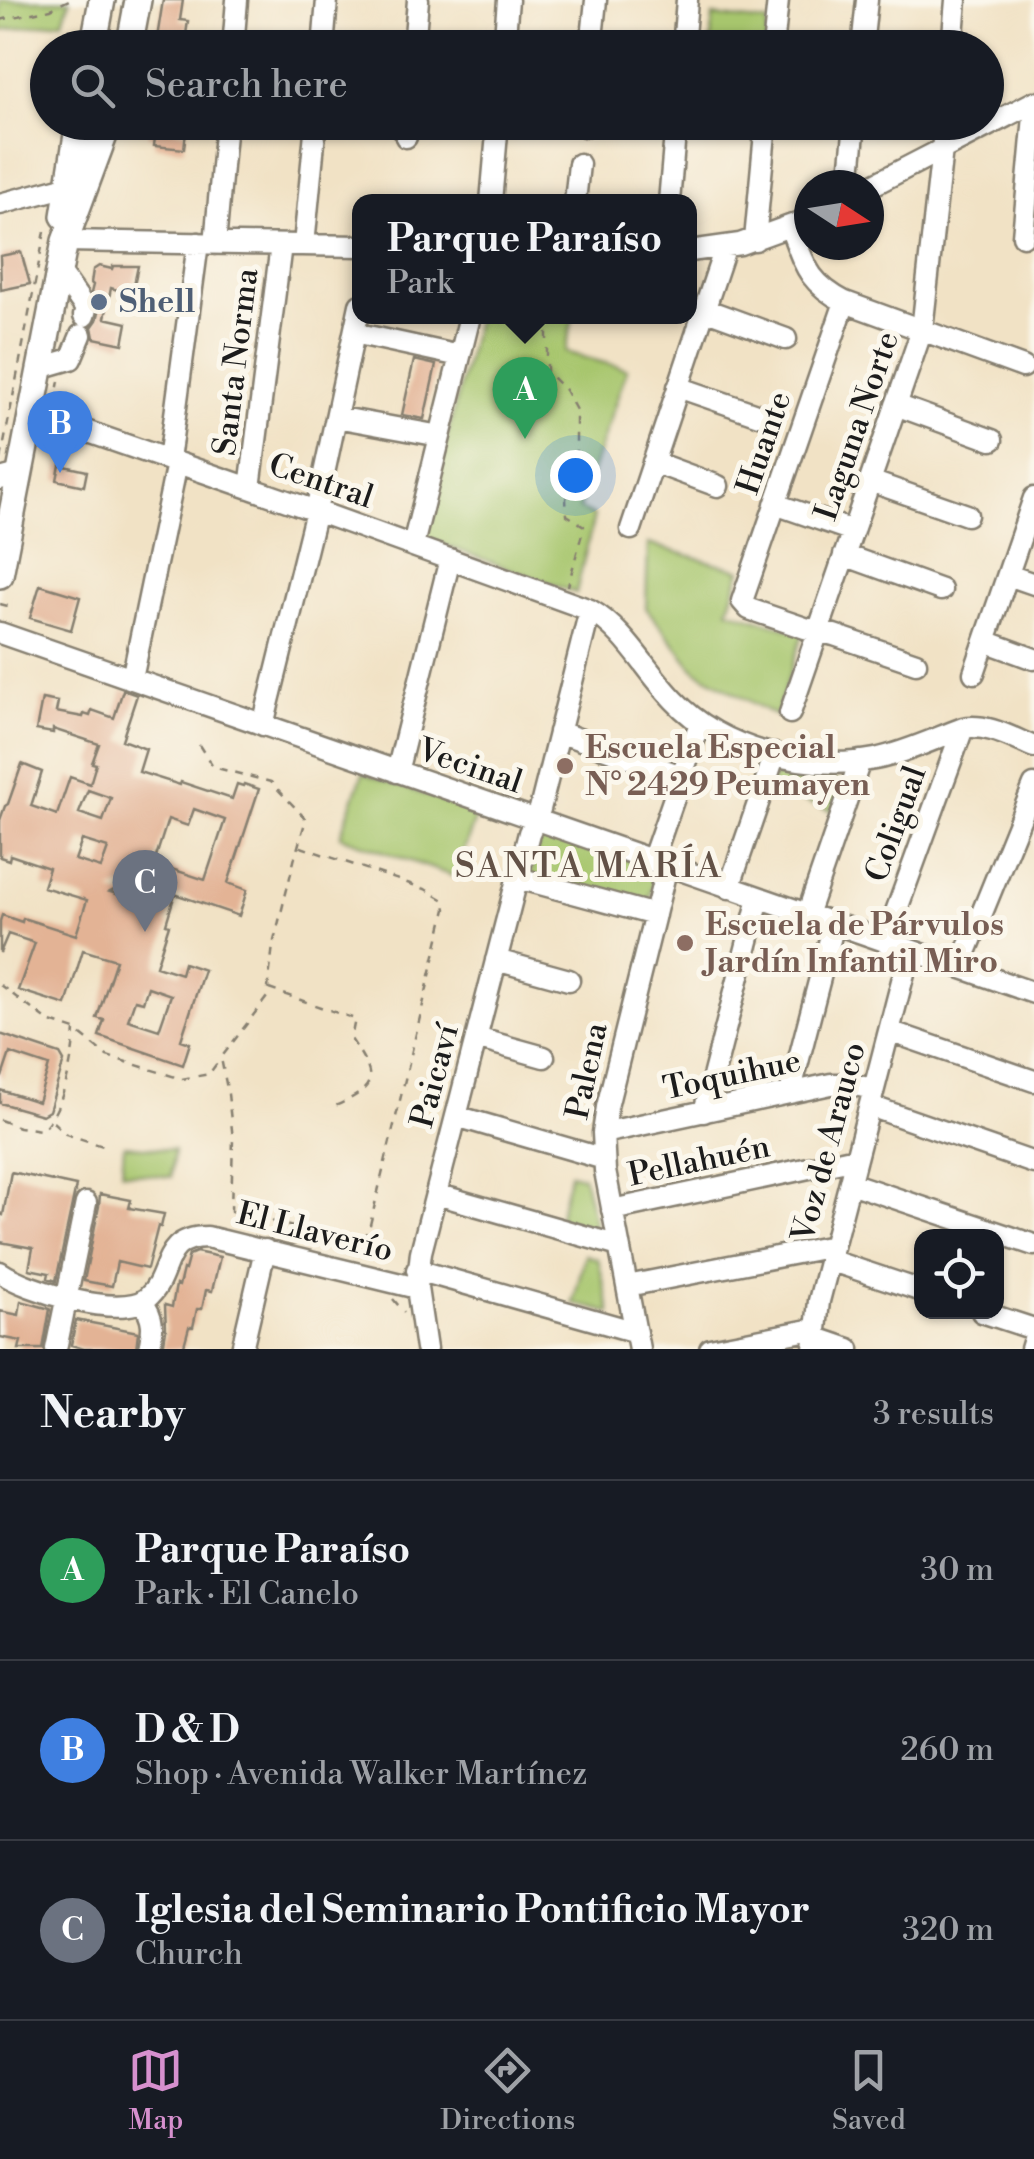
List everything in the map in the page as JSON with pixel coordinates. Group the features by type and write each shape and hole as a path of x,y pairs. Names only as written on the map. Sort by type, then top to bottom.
{"main road":[{"path":"96,30 102,0"},
{"path":"132,30 138,0"},
{"path":"0,574 5,472 42,416 51,365 59,271 55,235 64,210 77,140"},
{"path":"55,235 100,140"}],"street":[{"path":"234,30 237,0"},
{"path":"325,30 328,0"},
{"path":"415,30 418,0"},
{"path":"506,30 508,0"},
{"path":"594,30 596,0"},
{"path":"684,30 687,0"},
{"path":"775,30 778,0"},
{"path":"864,30 867,0"},
{"path":"954,30 956,0"},
{"path":"1004,117 1034,102"},
{"path":"1022,236 1034,116"},
{"path":"132,679 173,461 223,140"},
{"path":"304,245 314,140"},
{"path":"492,194 496,140"},
{"path":"670,194 674,140"},
{"path":"756,240 764,140"},
{"path":"850,170 853,140"},
{"name":"Laguna Norte","path":"790,713 922,330 944,140"},
{"path":"884,179 960,140"},
{"path":"576,194 579,164"},
{"path":"0,204 68,186"},
{"path":"697,250 756,240 794,225"},
{"path":"55,235 206,244 352,246"},
{"name":"Santa Norma","path":"250,488 281,245"},
{"path":"631,529 725,248"},
{"path":"809,260 814,280 845,302 1023,367"},
{"path":"51,365 71,359 86,309 59,271"},
{"name":"Huante","path":"818,631 748,609 743,605 743,597 845,302"},
{"path":"704,310 786,339"},
{"path":"263,725 316,511 356,324"},
{"path":"413,546 468,324"},
{"path":"354,333 460,356"},
{"path":"678,387 759,416"},
{"path":"896,405 992,440"},
{"name":"Central","path":"42,416 590,610"},
{"path":"336,417 440,436"},
{"path":"653,462 718,486"},
{"path":"870,480 967,515"},
{"path":"775,504 853,531"},
{"path":"974,672 1033,504"},
{"path":"844,555 942,590"},
{"path":"397,772 450,559"},
{"path":"1008,574 1034,584"},
{"path":"590,610 609,622 668,695 700,723 731,740 776,754 806,760 860,761 980,726 1034,747"},
{"name":"Paicaví","path":"426,1349 414,1318 417,1278 496,960 529,833 540,809 590,610"},
{"path":"818,631 916,663"},
{"name":"Vecinal","path":"0,632 1034,993"},
{"path":"985,641 1034,659"},
{"name":"Palena","path":"638,1341 612,1210 603,1133 655,915 659,863 700,723"},
{"name":"Coligual","path":"885,942 963,728"},
{"path":"559,732 682,776"},
{"path":"729,888 776,754"},
{"path":"807,915 860,761"},
{"path":"960,968 1034,785"},
{"path":"518,878 655,915"},
{"path":"704,1112 759,898"},
{"path":"790,1093 834,924"},
{"name":"Voz de Arauco","path":"814,1338 831,1253 910,950"},
{"path":"496,960 569,980"},
{"path":"889,1030 1034,1081"},
{"path":"476,1038 544,1056"},
{"name":"Toquihue","path":"603,1133 842,1084 1034,1162"},
{"path":"456,1116 604,1159"},
{"name":"Pellahuén","path":"612,1210 856,1158"},
{"path":"850,1183 1034,1245"},
{"path":"436,1194 619,1246"},
{"path":"56,1349 86,1203"},
{"name":"El Llaverío","path":"142,1302 154,1291 174,1250 187,1240 207,1237 417,1278 638,1341"},
{"path":"242,1349 264,1250"},
{"path":"627,1286 831,1253 914,1288"},
{"path":"0,1272 22,1285 67,1298 116,1307 142,1302 153,1323 149,1349"},
{"path":"408,1349 414,1318"},
{"path":"1003,1319 1034,1329"},
{"path":"710,1349 814,1338 849,1349"},
{"path":"1032,1349 1034,1339"}],"path":[{"path":"0,20 51,9 69,0"},
{"path":"5,472 55,235"},
{"path":"547,324 547,372 565,390 576,410 576,454 566,499 567,516 584,526 564,600"},
{"path":"42,416 51,365"},
{"path":"0,604 15,608"},
{"path":"0,985 48,1021 75,1030 107,1056 182,1079 209,1074 267,997 273,945 306,819 271,782 213,768 199,745"},
{"path":"221,1058 233,1140 231,1211 359,1244 369,1229 446,909 444,900 425,889 298,846"},
{"path":"268,988 356,1020 351,1039 370,1068 370,1079 362,1094 335,1106"},
{"path":"0,1120 40,1130 52,1122 72,1061 75,1030"},
{"path":"52,1122 66,1134 106,1147"},
{"path":"390,1296 414,1318"}],"green space":[{"path":"0,0 70,0 63,21 0,31"},
{"path":"713,16 768,22 767,30 712,30"},
{"path":"475,324 571,324 565,352 627,369 579,509 594,516 576,593 422,537"},
{"path":"648,544 741,570 728,610 803,633 776,716 696,671 646,608"},
{"path":"775,772 842,781 832,811 769,789"},
{"path":"363,773 477,813 455,877 340,836"},
{"path":"541,829 657,869 647,909 530,878"},
{"path":"124,1145 174,1150 171,1177 122,1172"},
{"path":"570,1173 583,1176 596,1230 558,1220"},
{"path":"585,1255 598,1259 611,1313 573,1303"}],"building":[{"path":"163,0 183,0 180,20 188,21 187,30 158,30"},
{"path":"155,140 185,140 184,149 154,146"},
{"path":"21,252 30,284 1,290 0,256"},
{"path":"99,266 138,266 132,294 111,288 105,318 127,323 123,344 94,338 92,327 100,308 91,293 91,283 93,270"},
{"path":"414,360 436,365 424,419 402,415"},
{"path":"60,465 87,471 84,486 57,480"},
{"path":"40,585 80,597 71,630 30,618"},
{"path":"123,690 137,695 122,740 146,749 139,772 232,799 237,784 259,789 228,883 247,890 239,916 175,894 166,924 169,925 156,966 181,974 184,963 204,970 181,1040 190,1043 183,1065 99,1036 104,1020 97,1018 116,960 83,950 66,1005 18,990 35,943 8,934 0,953 2,915 76,935 87,900 43,887 49,868 10,855 9,860 0,857 0,820 22,764 42,772 31,806 57,815 70,777 90,784 96,764 92,763 99,744 53,729 53,733 36,730 42,699 58,702 56,712 83,717 90,716 92,710 114,718","holes":["88,790 111,798 103,821 79,813","194,809 225,820 205,880 169,868 157,902 152,901 151,905 110,892 162,866 154,863 168,819 188,826","82,840 108,848 101,868 75,860","148,987 171,995 159,1030 128,1020 135,1000 143,1002"]},
{"path":"0,1034 60,1054 64,1061 49,1111 42,1115 0,1103 0,1090 38,1102 49,1066 10,1053 0,1077"},
{"path":"11,1172 76,1186 56,1281 48,1278 49,1273 29,1269 33,1248 0,1242 0,1214 3,1215"},
{"path":"100,1194 131,1200 129,1208 164,1214 147,1269 117,1262 112,1286 84,1281"},
{"path":"196,1252 220,1257 212,1291 206,1290 202,1309 197,1309 183,1349 163,1349 165,1305 172,1307 176,1285 179,1286 189,1255"},
{"path":"21,1301 50,1309 43,1349 19,1349 21,1341 0,1337 0,1311 19,1315"},
{"path":"76,1320 138,1332 136,1349 84,1349 71,1345"}],"place":[{"name":"Shell","path":"99,302"},
{"name":"Parque Paraíso","path":"525,439"},
{"name":"D & D","path":"60,473"},
{"name":"Escuela Especial N° 2429 Peumayen","path":"565,766"},
{"name":"Iglesia del Seminario Pontificio Mayor","path":"145,932"},
{"name":"Escuela de Párvulos Jardín Infantil Miro","path":"685,943"}],"district":[{"name":"SANTA MARÍA","path":"589,866"}]}
